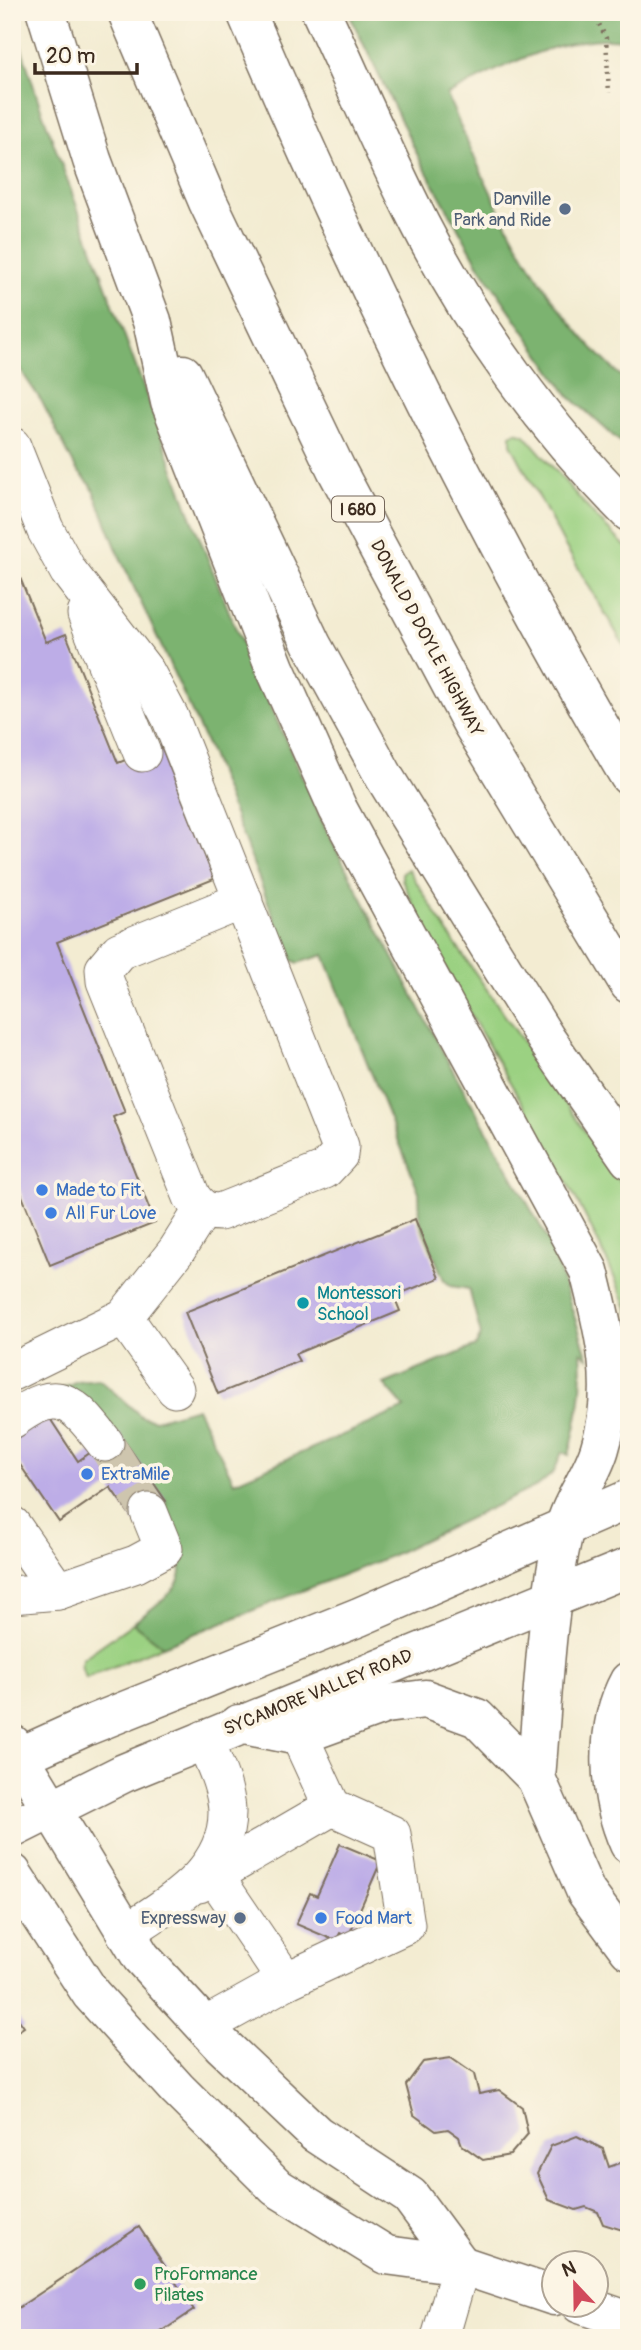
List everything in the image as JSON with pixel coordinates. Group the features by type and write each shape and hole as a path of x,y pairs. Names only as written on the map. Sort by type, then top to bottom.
{"main road":[{"path":"46,12 92,160 152,321 170,402 275,668 338,809 589,1270 607,1337 610,1398 600,1448 565,1527 552,1597 536,1778"},
{"name":"DONALD D DOYLE HIGHWAY","path":"128,12 208,202 336,469 472,724 629,984"},
{"path":"246,12 306,152 432,417 566,670 629,776"},
{"path":"321,12 421,225 460,293 549,424 629,512"},
{"path":"152,321 195,395 312,645 385,778 538,1027 629,1158"},
{"path":"461,2265 410,2196 316,2134 205,2026 141,1957 15,1753 359,1617 628,1499"},
{"name":"SYCAMORE VALLEY ROAD","path":"12,1829 50,1808 239,1724 292,1721 552,1597 629,1567"},
{"path":"629,1681 612,1736 613,1789 629,1844"},
{"path":"292,1721 425,1699 477,1717 536,1778 586,1892 629,1950"},
{"path":"12,1873 91,1994 177,2089 276,2187 386,2255 461,2265 540,2291"},
{"path":"610,2315 629,2321"}],"street":[{"path":"12,446 45,529 68,571 142,753"},
{"path":"68,571 146,672 170,717 244,900 340,1146 339,1155 325,1170 220,1212 203,1209 188,1185 105,981 104,970 119,951 244,900"},
{"path":"16,1359 124,1317 177,1250 203,1209"},
{"path":"124,1317 175,1389"},
{"path":"12,1420 48,1399 61,1400 89,1423 105,1443"},
{"path":"12,1595 58,1591 136,1564 164,1549 149,1513"},
{"path":"12,1525 58,1591"},
{"path":"205,2026 286,1981 406,1926 392,1834 332,1807 292,1721"},
{"path":"202,1882 219,1852 227,1811 221,1781 204,1739"},
{"path":"125,1933 202,1882 332,1807"},
{"path":"202,1882 286,1981"},
{"path":"440,2338 461,2265"}],"path":[{"path":"593,12 606,38 609,93"}],"green space":[{"path":"348,12 629,12 629,41 606,39 559,46 511,63 447,95 482,174 521,250 569,320 597,353 629,383 629,450 569,396 480,267 420,160"},
{"path":"12,18 40,106 192,519 238,634 327,832 445,1056 551,1245 588,1358 581,1352 580,1404 569,1455 562,1452 554,1472 539,1485 388,1557 163,1646 133,1623 167,1595 181,1575 175,1550 154,1512 167,1503 102,1415 62,1388 77,1381 99,1379 142,1417 155,1420 197,1408 234,1482 405,1408 384,1384 476,1346 481,1335 469,1289 451,1286 444,1280 420,1223 419,1192 324,955 298,963 290,959 208,747 120,557 91,485 76,469 42,402 12,357"},
{"path":"516,432 525,435 594,515 629,550 629,654 564,544 511,444 511,435"},
{"path":"408,869 454,942 629,1195 629,1313 578,1202 456,989 428,934 402,879 402,873"},
{"path":"133,1623 163,1646 86,1678 81,1666 82,1659"}],"building":[{"path":"12,558 46,642 66,634 118,763 161,746 214,879 57,942 125,1112 113,1117 155,1223 50,1265 12,1171"},
{"name":"Montessori School","path":"415,1219 439,1278 394,1296 400,1311 295,1354 299,1361 218,1394 185,1312"},
{"name":"ExtraMile","path":"43,1408 78,1461 119,1433 166,1501 135,1522 110,1487 59,1522 12,1453 12,1429"},
{"path":"340,1844 381,1861 348,1937 340,1933 336,1941 296,1924 310,1893 317,1896"},
{"path":"12,2010 24,2027 12,2035"},
{"path":"451,2058 474,2074 479,2094 499,2090 522,2107 528,2134 510,2155 483,2160 462,2145 459,2137 448,2129 436,2131 414,2115 406,2085 423,2062"},
{"path":"577,2136 603,2149 609,2167 629,2160 629,2232 603,2224 598,2212 586,2207 576,2210 549,2200 537,2174 551,2146"},
{"path":"139,2227 194,2310 152,2338 12,2338 12,2312"}],"tunnel":[{"path":"105,1443 149,1512"}],"place":[{"name":"Danville Park and Ride","path":"565,209"},
{"name":"Made to Fit","path":"42,1190"},
{"name":"All Fur Love","path":"51,1213"},
{"name":"Montessori School","path":"303,1303"},
{"name":"ExtraMile","path":"87,1474"},
{"name":"Expressway","path":"240,1918"},
{"name":"Food Mart","path":"321,1918"},
{"name":"ProFormance Pilates","path":"140,2284"}]}
